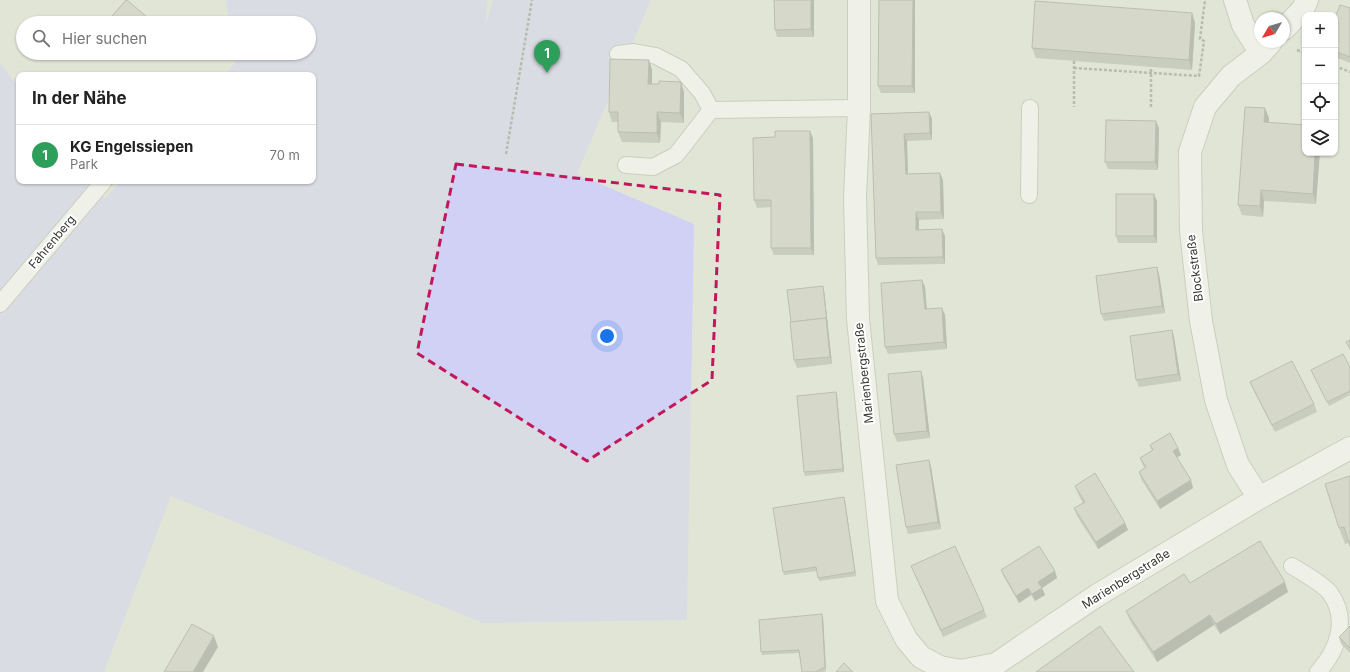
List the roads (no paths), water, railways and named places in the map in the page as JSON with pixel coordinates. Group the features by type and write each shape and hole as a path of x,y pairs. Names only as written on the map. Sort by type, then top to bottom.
{"street":[{"name":"Marienbergstraße","path":"858,0 859,108 855,196 858,319 887,601 906,639 921,657 940,667 961,671 996,668 1096,596 1259,498 1350,448"},
{"name":"Blockstraße","path":"1235,0 1243,25 1254,36"},
{"path":"1290,23 1303,9 1307,0"},
{"name":"Blockstraße","path":"1259,498 1238,465 1216,400 1201,321 1191,231 1190,152 1204,107 1231,76 1266,48"}],"lane":[{"path":"618,54 634,52 656,56 681,69 702,93 712,110"},
{"path":"712,110 859,108"},
{"path":"1029,195 1030,108"},
{"path":"626,165 653,166 676,155 712,110"},
{"name":"Fahrenberg","path":"0,304 101,184"},
{"path":"1292,566 1329,592 1339,610 1340,632 1336,644 1332,655 1318,672"}],"place":[{"name":"KG Engelssiepen","path":"547,73"}]}
